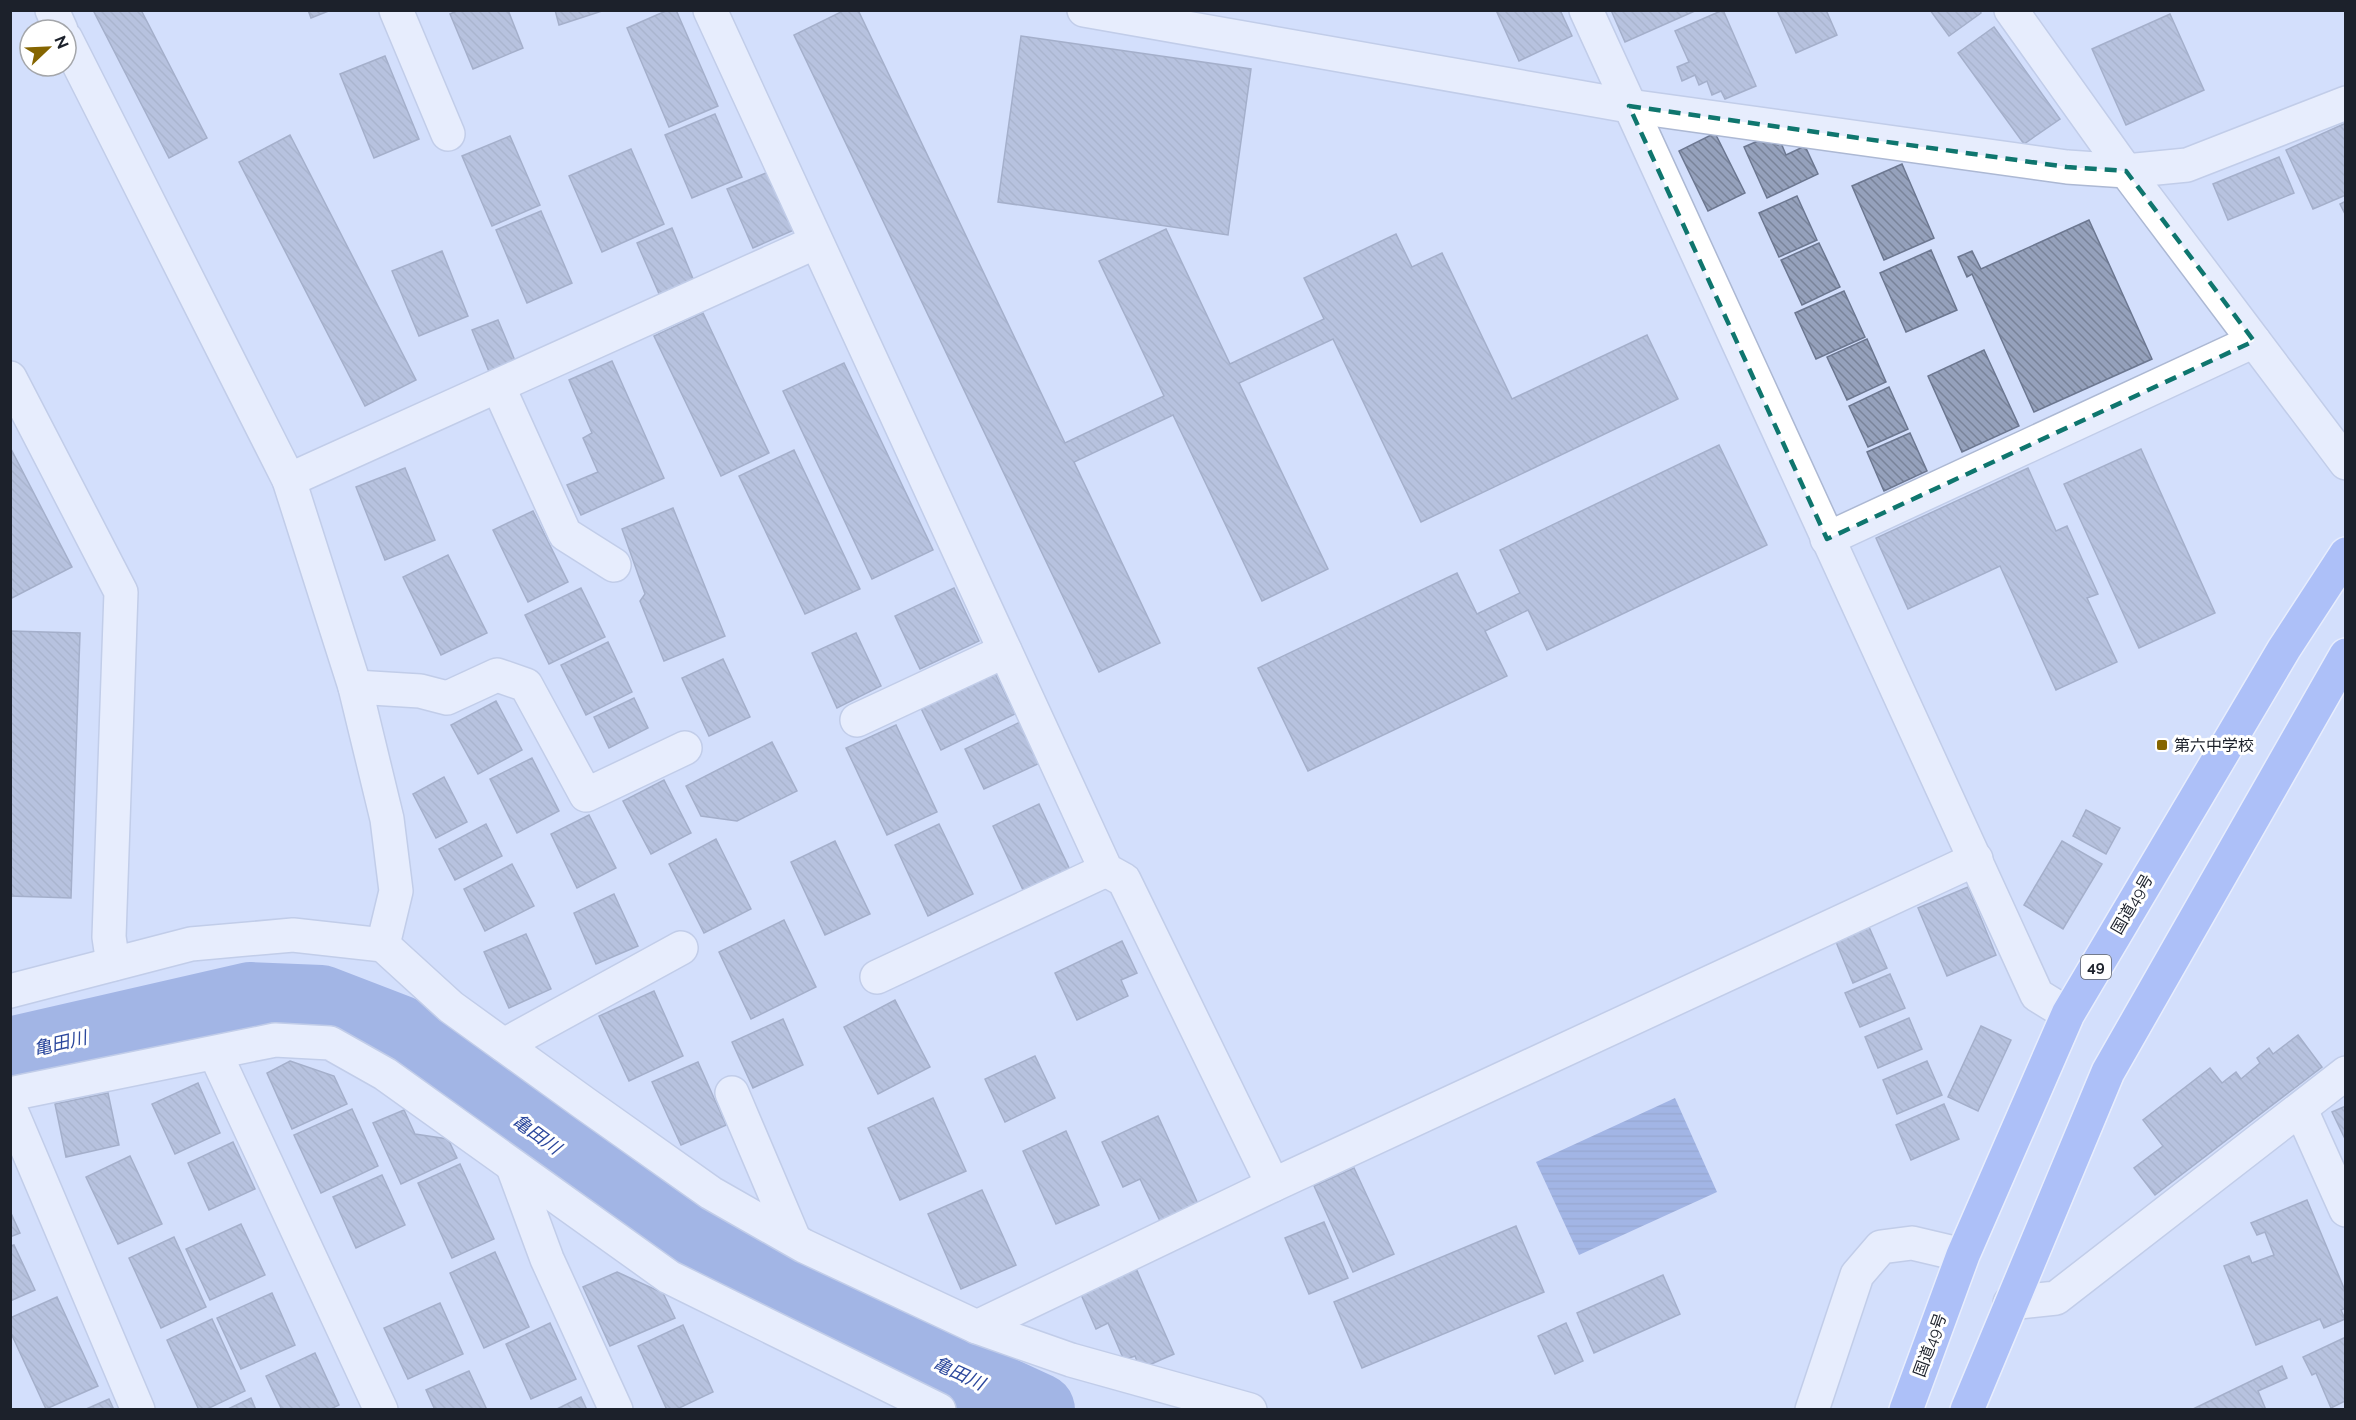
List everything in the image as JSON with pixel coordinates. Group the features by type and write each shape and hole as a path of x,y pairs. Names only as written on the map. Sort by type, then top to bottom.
{"highway":[{"name":"国道49号","path":"1906,1410 1963,1256 2068,1014 2284,649 2346,554"},
{"path":"1967,1410 2108,1072 2346,655"}],"street":[{"path":"396,10 448,134"},
{"path":"710,10 1106,870 1124,880 1273,1185"},
{"path":"1084,10 1629,106 2067,167 2126,171 2187,165 2346,103"},
{"path":"1586,10 2037,995 2068,1014"},
{"path":"2011,10 2126,171 2346,463"},
{"path":"78,63 289,480 355,687 387,819 396,891 383,945"},
{"path":"289,480 816,242"},
{"path":"1827,539 2254,342"},
{"path":"10,378 121,592 109,937 113,964"},
{"path":"498,386 565,534 614,565"},
{"path":"857,720 1005,651"},
{"path":"355,687 420,691 447,698 497,675 526,685 586,795 685,747"},
{"path":"977,1328 1273,1185 1976,859"},
{"path":"878,977 1106,870"},
{"path":"10,991 191,944 293,935 383,945 451,1006 504,1045 711,1193 794,1239 906,1296 977,1328 1071,1360 1250,1410"},
{"path":"504,1045 681,948"},
{"path":"10,1095 275,1040 330,1043 385,1074 669,1277 939,1410"},
{"path":"215,1053 381,1410"},
{"path":"2010,1303 2056,1298 2346,1073"},
{"path":"732,1093 794,1239"},
{"path":"10,1108 138,1410"},
{"path":"2301,1110 2346,1210"},
{"path":"513,1167 547,1258 616,1410"},
{"path":"1812,1410 1857,1275 1881,1247 1912,1243 1963,1256"}],"highlighted area":[{"path":"1629,106 2067,167 2126,171 2254,341 1827,539"}],"water":[{"path":"1675,1098 1717,1192 1579,1255 1536,1162"}],"building":[{"path":"93,10 141,10 207,138 169,158"},
{"path":"308,10 331,10 311,18"},
{"path":"459,10 508,10 523,48 473,69 450,14"},
{"path":"555,10 605,10 559,25"},
{"path":"668,10 676,10 718,106 669,127 627,28"},
{"path":"845,10 858,10 1065,443 1164,396 1099,261 1166,229 1230,364 1324,319 1304,278 1396,234 1412,267 1442,253 1512,399 1647,335 1678,399 1421,522 1333,339 1239,383 1328,569 1262,601 1173,415 1074,462 1160,643 1099,672 794,35"},
{"path":"1496,10 1560,10 1572,36 1519,61"},
{"path":"1611,10 1697,10 1625,42"},
{"path":"1723,10 1756,86 1725,99 1721,91 1712,95 1707,81 1699,85 1695,75 1682,81 1677,67 1689,62 1675,31"},
{"path":"1777,10 1826,10 1837,35 1796,53"},
{"path":"1930,10 1980,10 1981,13 1949,36"},
{"path":"2170,14 2204,90 2126,125 2092,49"},
{"path":"1994,27 2060,119 2024,144 1958,53"},
{"path":"1021,36 1251,69 1228,235 998,202"},
{"path":"385,56 419,139 374,158 340,74"},
{"path":"715,114 742,177 692,198 665,135"},
{"path":"2346,123 2346,195 2313,209 2286,150"},
{"path":"1715,133 1745,193 1708,211 1679,151"},
{"path":"290,135 416,380 365,406 239,162"},
{"path":"510,136 540,205 492,226 462,156"},
{"path":"1760,140 1778,145 1781,143 1786,155 1805,146 1818,174 1767,198 1744,147"},
{"path":"631,149 664,224 602,252 569,176"},
{"path":"2279,157 2294,193 2228,220 2213,184"},
{"path":"1902,164 1934,238 1884,260 1852,186"},
{"path":"771,171 796,229 753,248 727,189"},
{"path":"1797,196 1817,240 1779,257 1759,213"},
{"path":"2346,201 2346,216 2340,204"},
{"path":"541,211 572,283 527,303 496,230"},
{"path":"2089,220 2152,359 2034,412 1972,274 1967,277 1958,257 1972,251 1981,269"},
{"path":"672,228 694,281 660,296 637,243"},
{"path":"1819,243 1840,287 1802,305 1781,260"},
{"path":"1931,250 1957,310 1906,332 1880,273"},
{"path":"442,251 468,316 419,336 392,271"},
{"path":"1844,291 1865,337 1816,359 1795,313"},
{"path":"703,313 769,453 721,476 654,336"},
{"path":"498,320 516,363 490,374 472,330"},
{"path":"1867,339 1886,382 1847,400 1827,357"},
{"path":"1984,350 2019,426 1962,452 1928,376"},
{"path":"612,361 664,478 581,515 567,485 598,472 583,438 592,433 569,380"},
{"path":"844,363 933,550 872,579 783,391"},
{"path":"1889,387 1908,429 1868,447 1849,406"},
{"path":"1910,433 1927,471 1884,491 1867,452"},
{"path":"1719,445 1767,545 1547,650 1528,610 1485,631 1507,676 1308,771 1258,668 1457,573 1477,614 1520,593 1500,550"},
{"path":"10,447 72,567 10,599"},
{"path":"2141,449 2215,613 2139,648 2064,484"},
{"path":"794,450 860,589 805,614 739,476"},
{"path":"405,468 435,540 385,560 356,487"},
{"path":"2028,468 2056,531 2067,526 2098,594 2087,598 2117,662 2056,690 2000,566 1908,609 1876,538"},
{"path":"673,508 725,636 664,661 640,601 645,594 622,529"},
{"path":"533,511 568,582 528,602 493,530"},
{"path":"448,555 487,633 441,655 403,577"},
{"path":"581,588 605,637 549,664 525,615"},
{"path":"954,588 979,641 920,669 895,616"},
{"path":"10,631 80,633 71,898 10,896"},
{"path":"856,633 881,686 837,708 812,653"},
{"path":"608,642 632,692 586,715 561,665"},
{"path":"723,659 750,717 709,736 682,678"},
{"path":"993,669 1015,714 941,750 919,704"},
{"path":"634,698 648,728 609,748 594,717"},
{"path":"496,701 522,750 478,774 451,725"},
{"path":"1020,722 1040,763 984,789 965,749"},
{"path":"896,725 937,812 887,835 846,748"},
{"path":"772,742 797,791 737,821 701,816 686,786"},
{"path":"532,758 559,811 517,833 490,779"},
{"path":"444,777 467,822 436,838 413,794"},
{"path":"664,780 691,833 651,854 623,801"},
{"path":"1039,804 1070,870 1024,892 993,826"},
{"path":"2086,810 2120,828 2106,854 2073,836"},
{"path":"589,815 616,868 577,888 551,834"},
{"path":"486,824 502,856 455,880 439,849"},
{"path":"939,824 973,894 928,916 895,845"},
{"path":"716,839 751,909 704,933 669,864"},
{"path":"835,841 870,914 825,935 791,862"},
{"path":"2062,841 2102,864 2063,929 2024,905"},
{"path":"512,864 534,906 485,931 464,889"},
{"path":"1968,887 1996,955 1947,976 1918,908"},
{"path":"614,894 638,946 596,964 574,913"},
{"path":"784,920 816,987 751,1019 719,952"},
{"path":"1869,927 1887,968 1853,983 1836,942"},
{"path":"526,934 551,989 509,1008 484,952"},
{"path":"1122,941 1137,973 1121,980 1128,996 1077,1020 1055,973"},
{"path":"1890,974 1905,1008 1860,1027 1845,993"},
{"path":"654,991 683,1056 629,1081 599,1016"},
{"path":"895,1000 930,1067 878,1094 844,1027"},
{"path":"1909,1018 1922,1049 1878,1068 1865,1037"},
{"path":"783,1019 803,1065 753,1088 732,1042"},
{"path":"1981,1026 2011,1040 1978,1111 1948,1097"},
{"path":"2298,1035 2322,1067 2155,1195 2134,1168 2163,1146 2143,1120 2210,1068 2222,1083 2236,1072 2241,1079 2260,1063 2257,1058 2269,1048 2273,1054"},
{"path":"1035,1056 1055,1098 1005,1122 985,1079"},
{"path":"290,1061 334,1076 347,1104 292,1129 267,1073"},
{"path":"1927,1061 1942,1095 1897,1114 1883,1080"},
{"path":"698,1062 726,1125 681,1145 652,1082"},
{"path":"198,1083 220,1133 175,1154 152,1104"},
{"path":"108,1093 119,1145 66,1157 55,1104"},
{"path":"933,1098 966,1171 900,1200 868,1128"},
{"path":"1944,1104 1959,1139 1911,1160 1896,1125"},
{"path":"2346,1106 2346,1141 2332,1112"},
{"path":"352,1109 378,1166 321,1193 294,1135"},
{"path":"404,1110 415,1134 448,1139 457,1158 401,1184 373,1123"},
{"path":"1158,1116 1199,1206 1161,1223 1140,1179 1123,1187 1102,1142"},
{"path":"1066,1131 1099,1205 1056,1224 1023,1151"},
{"path":"233,1142 255,1189 209,1210 188,1163"},
{"path":"130,1156 162,1224 118,1244 86,1177"},
{"path":"460,1164 494,1239 452,1258 418,1183"},
{"path":"1354,1168 1394,1254 1353,1272 1314,1186"},
{"path":"382,1175 405,1225 356,1248 333,1197"},
{"path":"982,1190 1016,1265 961,1289 928,1214"},
{"path":"2307,1200 2346,1293 2346,1308 2341,1310 2345,1319 2324,1328 2320,1319 2256,1345 2224,1266 2249,1256 2252,1263 2274,1255 2265,1232 2257,1235 2251,1223"},
{"path":"10,1211 20,1233 10,1237"},
{"path":"1324,1222 1348,1278 1309,1294 1285,1238"},
{"path":"241,1224 265,1275 210,1300 186,1249"},
{"path":"1516,1226 1544,1292 1362,1368 1334,1302"},
{"path":"174,1237 206,1307 161,1328 129,1258"},
{"path":"14,1245 35,1290 10,1301 10,1246"},
{"path":"495,1252 529,1327 484,1348 450,1273"},
{"path":"1135,1266 1174,1354 1140,1369 1135,1356 1124,1360 1108,1323 1096,1329 1079,1290"},
{"path":"617,1272 663,1293 675,1318 610,1346 583,1287"},
{"path":"1663,1275 1680,1314 1594,1353 1577,1313"},
{"path":"272,1293 295,1345 241,1369 217,1318"},
{"path":"57,1297 98,1386 46,1409 10,1331 10,1318"},
{"path":"440,1303 463,1354 408,1379 384,1328"},
{"path":"212,1319 245,1391 205,1410 199,1410 167,1340"},
{"path":"550,1323 576,1379 531,1399 506,1344"},
{"path":"1566,1323 1583,1361 1555,1374 1538,1336"},
{"path":"683,1325 713,1392 675,1410 667,1410 638,1346"},
{"path":"2346,1337 2346,1403 2345,1401 2331,1408 2316,1373 2312,1375 2303,1357"},
{"path":"315,1353 339,1405 329,1410 282,1410 266,1376"},
{"path":"2282,1366 2287,1378 2258,1391 2266,1410 2191,1410"},
{"path":"469,1371 487,1410 435,1410 426,1390"},
{"path":"581,1397 587,1410 555,1410"},
{"path":"251,1398 256,1410 226,1410"},
{"path":"109,1399 114,1410 84,1410"}],"waterway":[{"name":"亀田川","path":"10,1054 250,999 321,1002 399,1032 615,1191 722,1260 816,1308 1038,1410"}],"place":[{"name":"第六中学校","path":"2162,745"}]}
